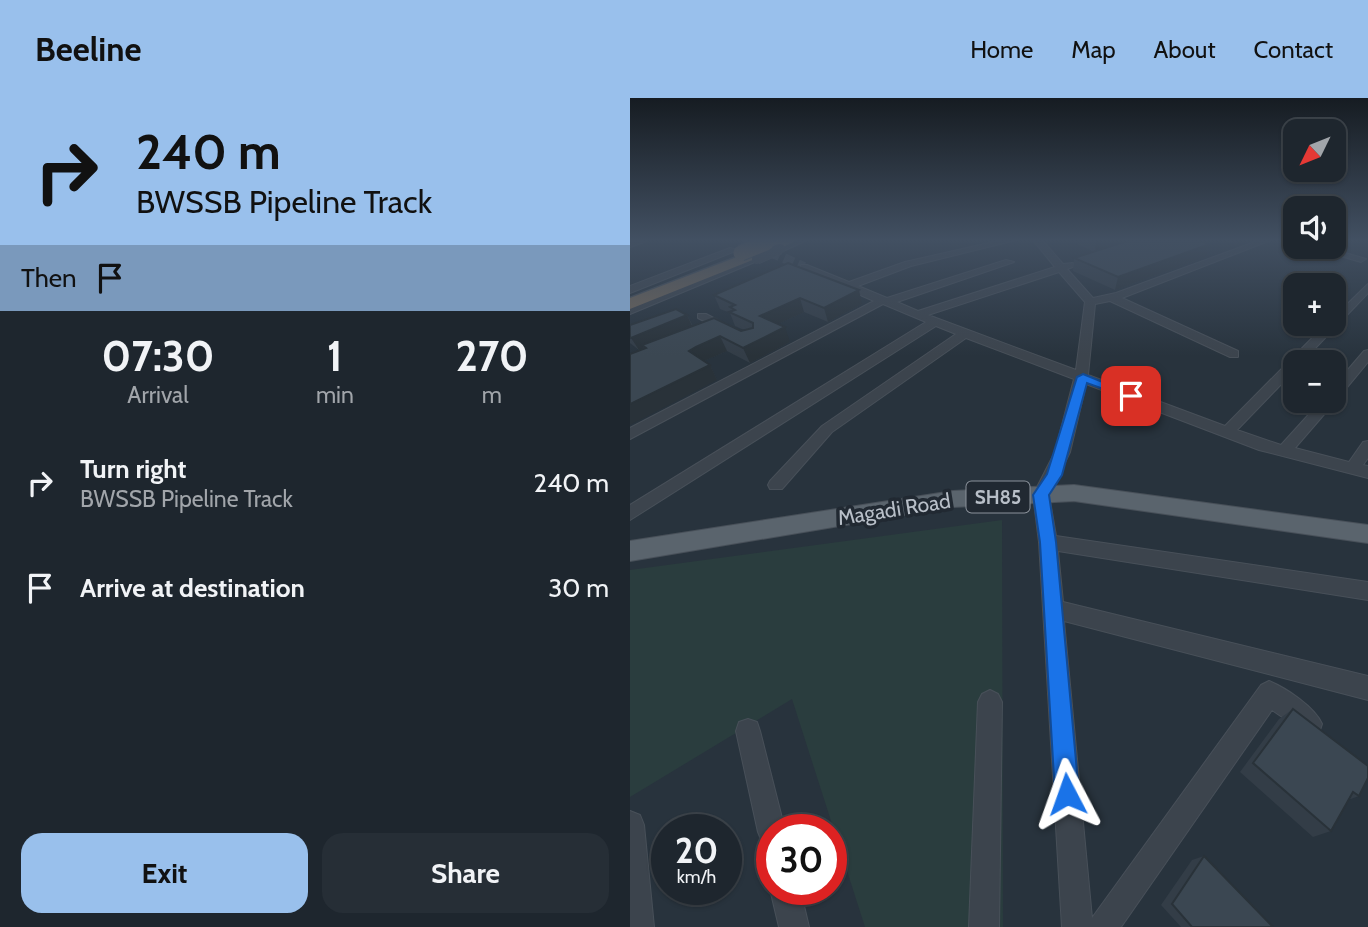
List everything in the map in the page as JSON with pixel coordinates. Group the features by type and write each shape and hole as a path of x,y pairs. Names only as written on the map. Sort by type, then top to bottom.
{"highway":[{"path":"630,296 677,279"},
{"path":"630,304 689,279"}],"main road":[{"name":"Magadi Road","path":"630,551 953,499 1077,484 1368,524"},
{"name":"Magadi Road","path":"630,541 956,489 1074,493 1368,534"}],"street":[{"path":"630,290 665,279"},
{"path":"630,310 696,279"},
{"path":"832,279 935,322 1284,451 1361,470 1368,446"},
{"path":"849,286 869,279"},
{"path":"630,433 885,301 956,279"},
{"path":"918,315 1026,279"},
{"path":"1071,279 1090,302 1083,377 1054,475 1044,490 1077,927"},
{"path":"1090,302 1112,298 1164,279"},
{"path":"1346,310 1368,287"},
{"path":"1112,298 1234,354"},
{"path":"702,316 741,335"},
{"path":"630,513 935,322"},
{"path":"706,330 718,325"},
{"path":"776,485 827,429 965,333"},
{"path":"1227,432 1320,336"},
{"path":"1346,380 1368,354"},
{"path":"1284,451 1317,413"},
{"path":"1048,542 1368,591"},
{"path":"1053,609 1368,688"},
{"path":"1102,927 1269,693 1324,736"},
{"path":"984,927 990,702"},
{"path":"748,731 768,814"},
{"path":"630,825 639,927"},
{"path":"789,905 794,927"}],"shaded area":[{"path":"1002,520 1003,927 865,927 847,871 847,814 829,814 792,699 630,797 630,570"}],"building":[{"path":"752,279 829,279 859,290 824,308 800,298 760,316 785,327 743,348 720,336 696,347 689,351 710,365 630,404 630,354 646,348 642,345 714,318 741,331 753,328 753,323 729,312 735,310 730,307 735,305 714,295"},
{"path":"676,309 687,315 630,337 630,325"},
{"path":"1293,709 1368,766 1368,778 1359,796 1353,792 1331,831 1253,763"},
{"path":"1204,856 1273,927 1192,927 1172,904"}],"route":[{"path":"1067,794 1048,542 1041,495 1054,475 1083,377 1131,396"}]}
